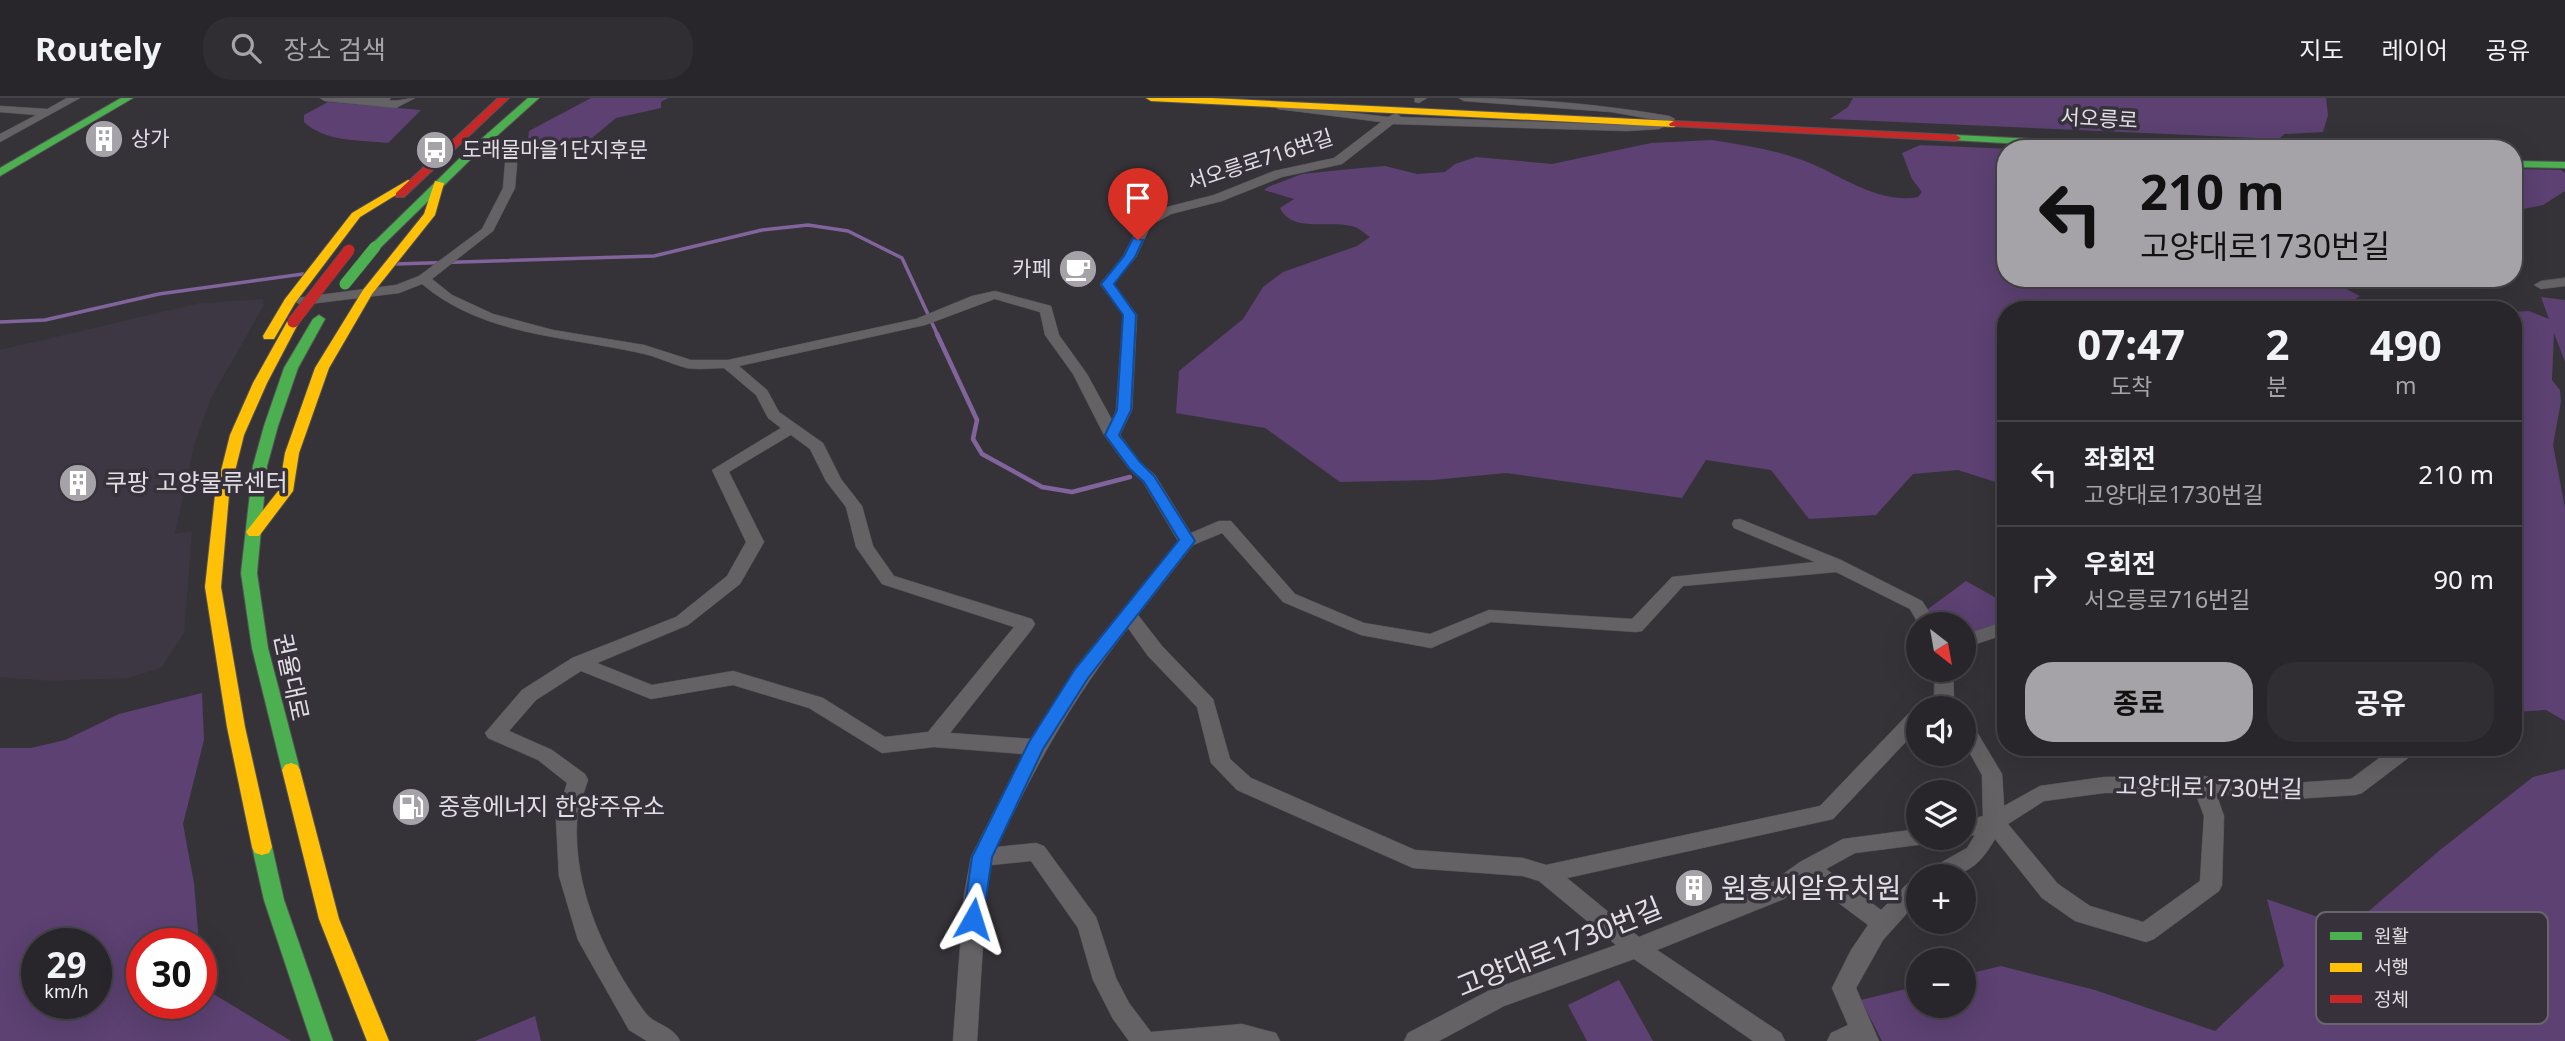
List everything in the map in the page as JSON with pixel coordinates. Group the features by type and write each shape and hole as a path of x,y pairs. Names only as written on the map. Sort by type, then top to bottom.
{"main road":[{"path":"0,173 128,98"},
{"path":"371,225 412,182 503,98"},
{"path":"253,533 286,491 292,453 322,368 367,293 429,215 439,183 534,98"},
{"name":"서오릉로","path":"1151,98 1273,101 2009,140"},
{"name":"서오릉로","path":"1273,101 1289,98 1677,122 2070,140"},
{"path":"2522,158 2565,159"},
{"path":"2522,164 2565,165"},
{"path":"243,423 240,385 289,302 356,215 412,182"},
{"name":"권율대로","path":"378,1041 329,919 260,649 249,573 260,466 291,368 319,319 374,247 439,183"},
{"path":"322,1041 274,900 236,727 213,587 222,495 243,423 260,383 293,322 353,245"}],"street":[{"path":"0,139 75,98"},
{"path":"325,98 396,105 410,98"},
{"path":"373,101 386,98"},
{"name":"서오릉로","path":"1289,98 1296,98"},
{"name":"서오릉로","path":"1464,98 1611,109 1677,122"},
{"name":"서오릉로","path":"1273,101 1393,118 1628,128 1677,122"},
{"path":"0,109 49,112"},
{"name":"서오릉로716번길","path":"1112,435 1124,410 1130,315 1107,284 1129,257 1146,223 1167,211 1218,198 1278,174 1338,160 1393,118"},
{"path":"289,302 400,289 425,279 488,231 509,188 512,151 491,135"},
{"path":"425,279 447,298 488,317 552,334 644,349 690,364 728,364 932,318 977,299 995,295 1046,309 1052,334 1080,374 1112,435 1135,466 1149,479 1187,541"},
{"path":"2541,285 2565,282"},
{"path":"728,364 762,393 773,415 817,446 834,481 854,506 865,547 888,580 1026,624 934,738"},
{"path":"668,1041 636,1021 589,940 570,876 566,820 578,780 545,755 495,733 529,695 579,663 682,621 734,580 755,542 720,470 791,429"},
{"path":"1740,524 1838,566 1916,605 1921,612"},
{"path":"965,1041 975,895 982,857 1036,747 1082,673 1187,541 1225,525 1289,598 1361,628 1431,641 1489,616 1636,626 1678,581 1838,566"},
{"path":"1129,616 1155,651 1206,704 1220,763 1244,784 1413,859 1523,867 1546,874 1636,948 1773,1041"},
{"path":"1976,638 1997,630"},
{"path":"579,663 651,692 733,678 816,703 882,745 934,738 1036,747"},
{"path":"1546,874 1826,813 1906,729"},
{"path":"1957,864 1975,854 1994,822 1992,774 1976,747"},
{"name":"고양대로1730번길","path":"1976,827 1994,822 2040,794 2104,785 2202,784 2278,792 2355,787 2397,756"},
{"path":"1994,822 2050,891 2084,914 2146,932 2211,885 2214,816 2202,784"},
{"name":"고양대로1730번길","path":"1416,1041 1496,998 1636,948 1776,892 1808,868 1852,845 1906,839"},
{"path":"982,857 1036,852 1088,925 1105,980 1121,1011 1143,1041"},
{"path":"1808,868 1881,922"},
{"path":"1856,1038 1844,988 1862,949 1881,922 1906,898"},
{"path":"1157,1041 1242,1035 1268,1041"}],"shaded area":[{"path":"591,98 668,98 661,102 661,108 616,118 592,138 562,147 527,150 529,131"},
{"path":"1853,98 2326,98 2328,115 2323,132 2284,134 2279,139 1830,119 1848,107"},
{"path":"328,102 421,110 388,143 332,137 312,129 304,122 304,115"},
{"path":"1712,140 1757,148 1791,156 1873,192 1903,198 1918,197 1922,192 1912,179 1902,153 1920,145 1997,148 1997,287 2342,287 2360,296 2352,301 1997,301 1997,482 1958,470 1913,474 1876,515 1809,519 1771,470 1706,460 1682,498 1506,473 1433,480 1340,482 1265,428 1176,413 1179,371 1243,319 1263,287 1283,272 1357,246 1370,237 1351,226 1293,221 1280,208 1294,199 1264,190 1268,187 1302,174 1385,166 1417,174 1445,172 1455,164 1476,157 1552,164 1651,143"},
{"path":"2522,169 2561,170 2565,173 2565,191 2543,205 2522,209"},
{"path":"2541,297 2565,300 2565,362 2554,333 2552,380 2560,390 2561,402 2553,445 2565,508 2565,721 2546,710 2522,711 2522,311 2529,311 2549,319"},
{"path":"263,299 264,305 211,398 194,445 175,534 192,531 184,633 161,668 128,678 50,681 0,677 0,350 200,303"},
{"path":"1966,581 1997,598 1997,624 1976,632 1976,612 1930,612 1928,609"},
{"path":"202,693 204,740 183,824 194,883 198,928 126,928 126,1019 217,1019 217,996 291,1041 0,1041 0,748 31,748 65,740 119,714"},
{"path":"2565,769 2565,1041 1882,1041 1861,1000 1906,989 1906,1018 1976,1018 1976,972 2001,966 2095,990 2215,1031 2284,966 2267,899 2316,916 2316,1024 2548,1024 2548,912 2368,912 2440,850 2533,777"},
{"path":"1619,980 1653,1041 1587,1041 1568,1005"},
{"path":"535,1016 541,1041 475,1041"}],"waterway":[{"path":"395,264 654,256 762,230 808,225 848,231 902,258 938,336"},
{"path":"0,322 45,320 159,294 303,274"},
{"path":"937,334 977,420 973,439 982,454 1042,487 1072,492 1130,477"}],"traffic: fast":[{"path":"0,173 128,98"},
{"path":"375,247 465,159 534,98"},
{"path":"1956,138 1997,140"},
{"path":"2522,164 2565,165"},
{"path":"345,284 375,247"},
{"path":"291,770 260,648 249,573 260,466 271,426 291,368 319,319"},
{"path":"262,847 274,900 322,1041"}],"traffic: slow":[{"path":"1151,98 1674,124"},
{"path":"269,336 289,302 356,215 412,182"},
{"path":"254,532 286,491 292,453 322,368 367,293 429,215 439,183"},
{"path":"262,847 236,727 213,587 222,495 237,435 260,383 293,322"},
{"path":"291,770 329,919 378,1041"}],"traffic: jam":[{"path":"400,195 504,98"},
{"path":"1674,124 1956,138"},
{"path":"293,322 349,250"}],"place":[{"name":"상가","path":"104,139"},
{"name":"도래물마을1단지후문","path":"435,150"},
{"name":"카페","path":"1078,269"},
{"name":"쿠팡 고양물류센터","path":"78,483"},
{"name":"중흥에너지 한양주유소","path":"411,807"},
{"name":"원흥씨알유치원","path":"1694,888"}],"route":[{"path":"973,919 982,857 1036,747 1082,673 1187,541 1149,479 1135,466 1112,435 1124,410 1130,315 1107,284 1129,257 1138,240"}]}
